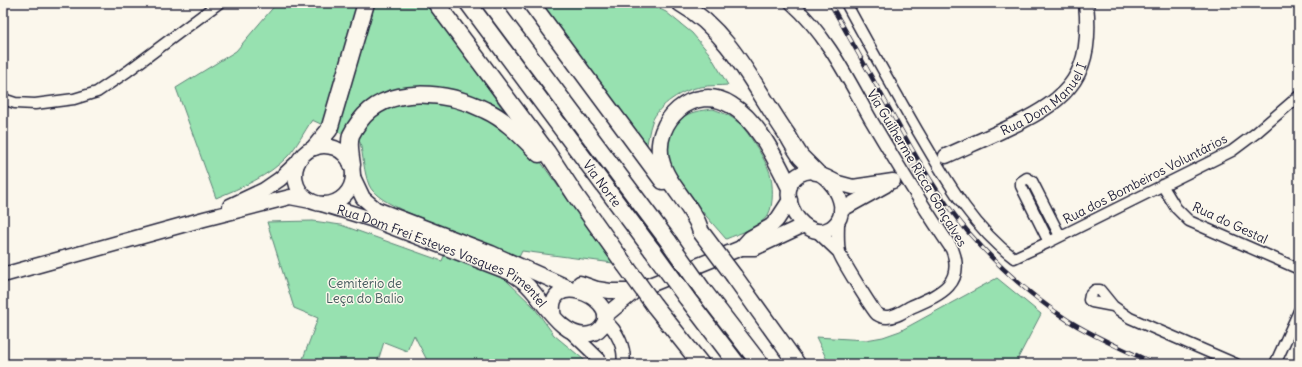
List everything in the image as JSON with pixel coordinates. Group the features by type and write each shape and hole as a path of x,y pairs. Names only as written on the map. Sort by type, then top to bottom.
{"highway":[{"path":"315,147 329,130 366,3"},
{"path":"436,3 547,152 625,265 701,364"},
{"name":"Via Norte","path":"468,3 737,364"},
{"name":"Via Norte","path":"490,3 669,242 703,290 760,364"},
{"path":"530,3 734,276 797,364"},
{"path":"680,3 702,17 718,33 748,73 777,122 800,156 821,175"},
{"path":"353,171 350,147 352,134 369,111 390,100 408,95 424,95 463,101 485,110 508,124 541,156 576,196"},
{"path":"701,232 695,217 664,171 659,149 662,134 668,122 675,112 687,103 708,98 718,100 730,104 749,119 759,132 789,193"}],"main road":[{"name":"Rua Dom Manuel I","path":"946,156 1042,111 1061,97 1074,81 1080,70 1085,54 1088,34 1086,3"},
{"path":"326,146 337,148 346,156 353,171 350,188 343,197 333,203 316,203 302,194 296,184 295,173 298,162 305,153 315,147 326,146"},
{"name":"Rua Dom Frei Esteves Vasques Pimentel","path":"204,219 264,190 280,179 298,162"},
{"name":"Rua Dom Frei Esteves Vasques Pimentel","path":"353,171 364,198 376,209 491,253 581,293"},
{"path":"741,248 750,238 771,226 777,220 789,193 793,178 801,173 821,175 838,183 853,187 893,181 840,216 828,230 812,230 804,225 796,215 789,193"},
{"path":"821,175 836,193 840,216"},
{"name":"Rua Dom Frei Esteves Vasques Pimentel","path":"3,275 204,219 290,197 371,219 511,272 530,287 554,317"},
{"path":"630,291 605,318 601,327 596,332 582,334 570,330 554,317 552,303 555,297 567,290 581,293 614,296 741,248 755,248 804,225"},
{"name":"Rua Dom Frei Esteves Vasques Pimentel","path":"491,253 517,258 597,289 610,291 630,291"},
{"path":"581,293 598,302 602,308 605,318"}],"street":[{"path":"3,99 15,103 35,104 74,99 97,92 128,71 219,3"},
{"name":"Via Guilherme Ricca Gonçalves","path":"791,3 811,22 826,42 897,164 952,249 956,268 951,283 943,292 890,317 885,317 877,314 874,310 844,263 839,252"},
{"name":"Rua dos Bombeiros Voluntários","path":"846,3 891,85 966,210 984,231 1014,258 1232,151 1256,133 1299,96"},
{"path":"1049,242 1021,186 1021,182 1027,178 1032,181 1060,236"},
{"name":"Rua do Gestal","path":"1162,185 1176,208 1189,221 1299,269"},
{"path":"839,252 840,216"},
{"path":"817,231 839,252"},
{"path":"1113,306 1130,318 1236,364"},
{"path":"1275,364 1299,310"},
{"path":"605,318 612,326 622,346 624,360 622,364"},
{"path":"570,330 599,359 600,364"}],"green space":[{"name":"Cemitério de Leça do Balio","path":"277,3 427,3 613,263 522,251 507,281 533,306 554,335 589,364 429,364 414,335 407,351 384,342 377,364 301,364 318,318 294,308 267,222 313,221 341,225 442,261 454,231 394,206 374,192 367,180 360,142 312,120 288,156 272,170 254,181 216,198 176,88 236,51"},
{"path":"540,3 648,3 666,12 692,33 709,53 728,85 694,88 679,94 665,104 652,122 646,149"},
{"path":"713,109 732,118 745,130 758,148 770,173 772,183 772,200 770,211 764,220 754,227 726,239 691,198 683,186 670,162 668,152 670,136 680,120 694,112"},
{"path":"997,278 1041,314 1015,364 829,364 816,337 866,340 883,337 900,331"}],"tunnel":[{"path":"893,181 946,156"}],"railway":[{"path":"830,3 919,162 948,206 969,233 1016,280 1055,312 1101,339 1156,364"}]}
